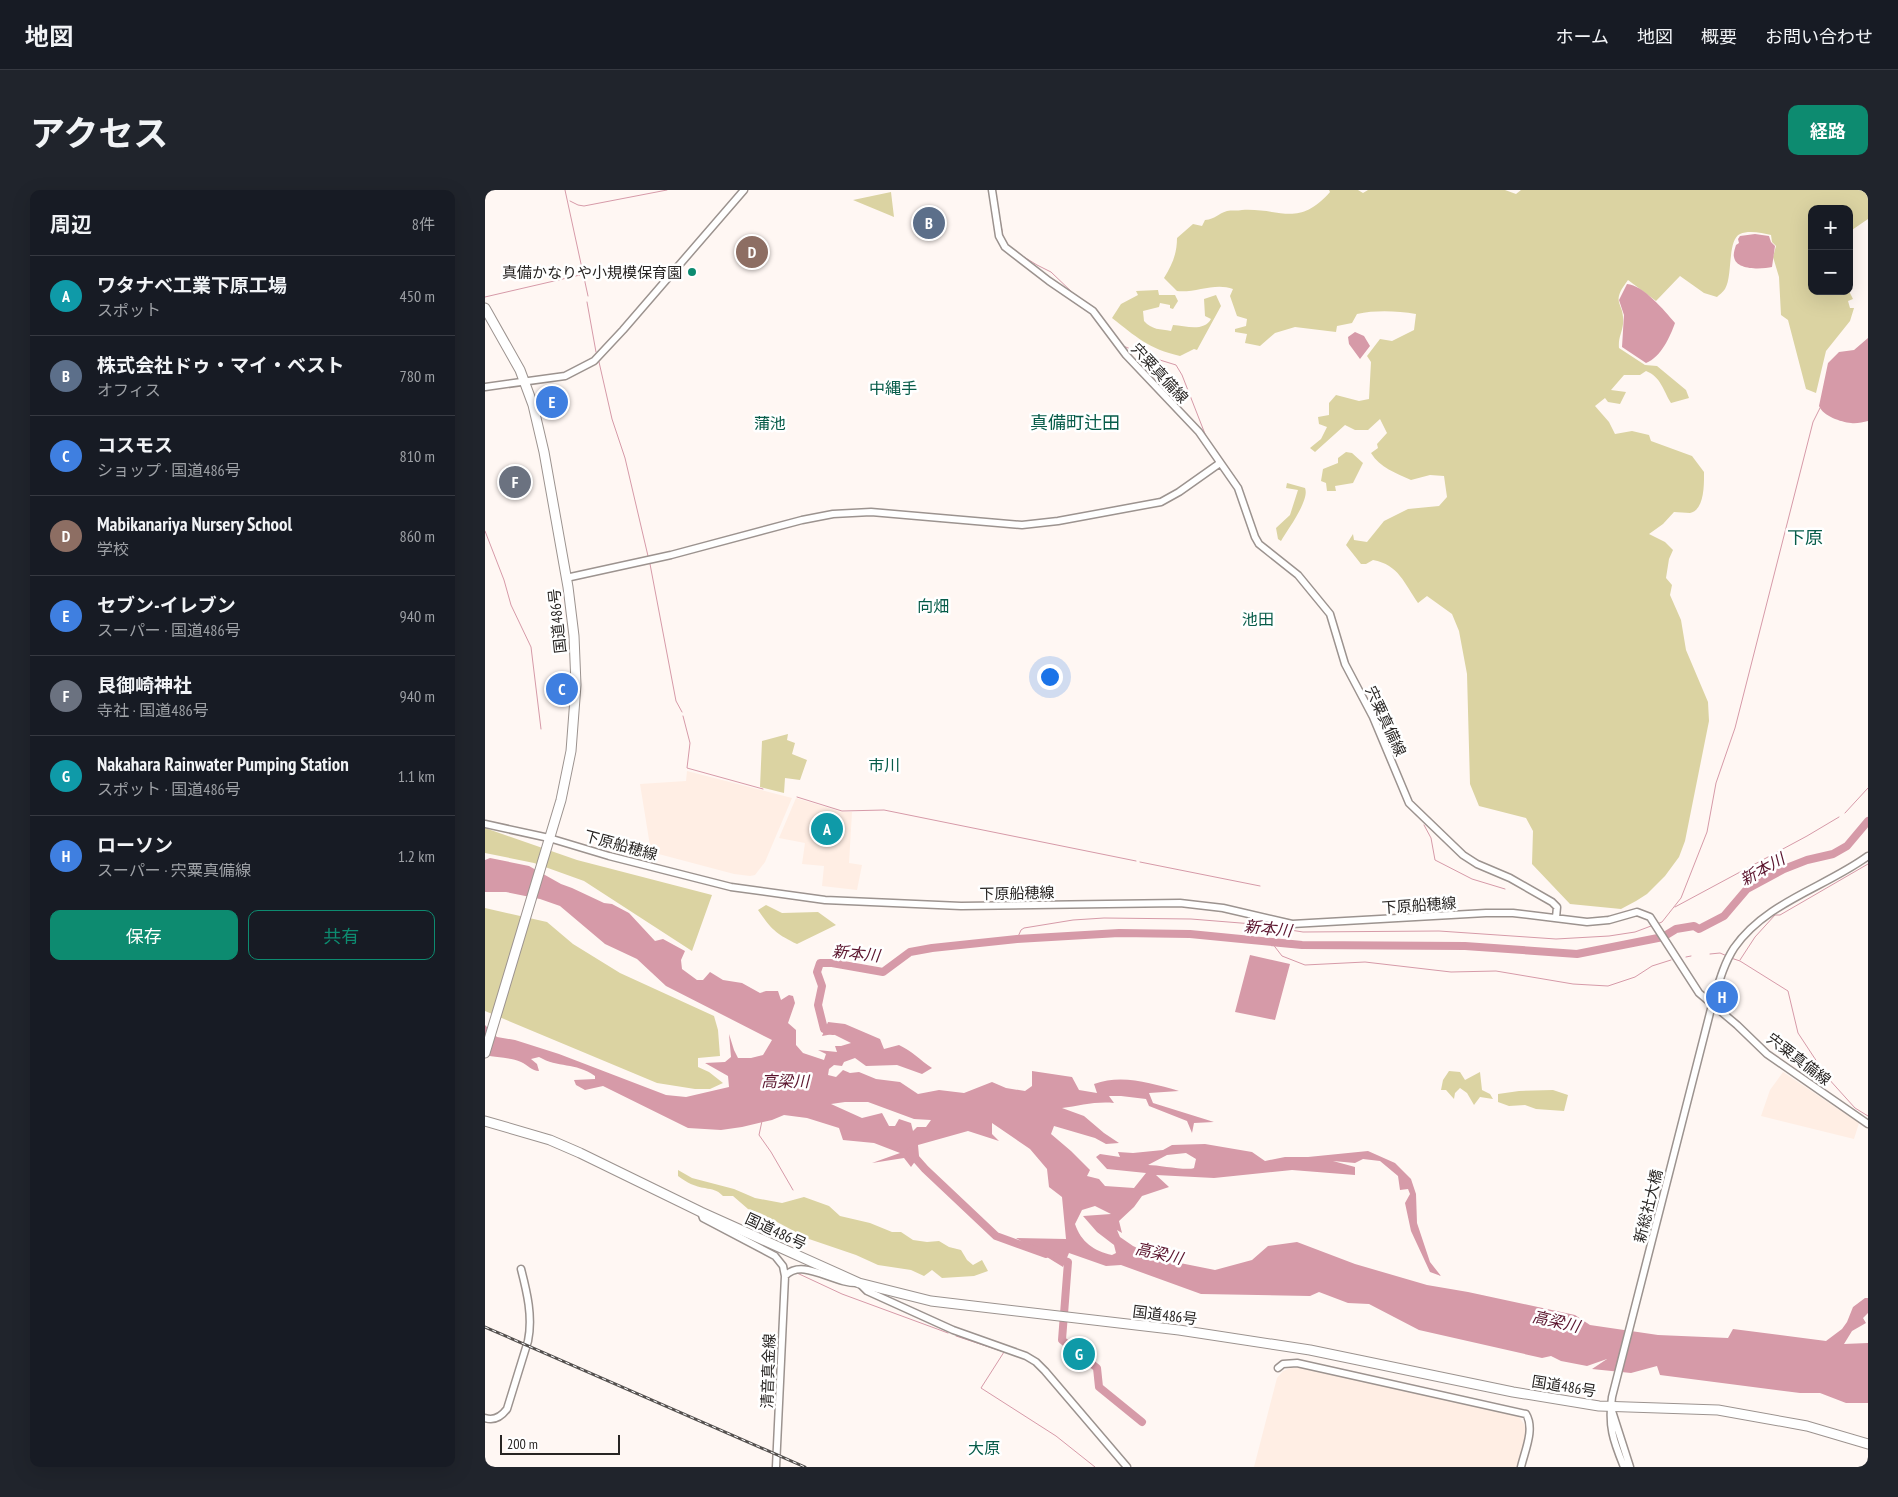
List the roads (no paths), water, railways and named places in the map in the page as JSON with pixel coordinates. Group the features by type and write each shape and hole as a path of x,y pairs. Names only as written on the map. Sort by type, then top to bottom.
{"highway":[{"name":"国道486号","path":"485,308 525,382 533,405 544,452 566,578 574,636 576,685 568,767 550,837 485,1054"},
{"name":"国道486号","path":"485,1121 534,1135 565,1147 701,1212 859,1283 931,1301 1179,1330 1310,1350 1513,1392 1610,1407 1719,1410 1807,1426 1868,1444"}],"main road":[{"path":"485,387 565,376 580,370 599,358 744,190"},
{"name":"宍粟真備線","path":"992,190 999,236 1005,247 1093,311 1122,351 1199,432 1239,488 1256,540 1295,572 1331,614 1345,664 1373,717 1409,803 1463,855 1553,902 1557,907 1556,918 1598,922 1637,912 1645,914 1654,922 1693,986 1712,1005 1737,1025 1767,1054 1868,1124"},
{"path":"566,578 671,555 802,520 833,514 871,512 1022,524 1058,522 1161,502 1179,492 1220,462"},
{"name":"下原船穂線","path":"485,824 550,837 609,856 731,887 825,900 961,906 1180,903 1223,908 1293,924 1486,913 1513,913 1556,918"},
{"name":"新総社大橋","path":"1610,1407 1712,1005 1723,970 1734,949 1749,929 1765,915 1868,856"},
{"path":"701,1212 703,1218 797,1268 808,1270 867,1291 953,1330 1026,1356 1045,1371 1127,1467"},
{"name":"清音真金線","path":"777,1467 785,1276 783,1266 778,1259"},
{"path":"785,1276 792,1269 797,1268"},
{"path":"485,1418 496,1418 507,1409 528,1341 528,1300 521,1270"},
{"path":"848,1284 859,1283 867,1291"},
{"path":"1278,1368 1283,1364 1297,1363 1527,1414 1531,1421 1521,1467"},
{"path":"1610,1407 1612,1435 1625,1467"},
{"path":"1612,1420 1630,1467"}],"water":[{"path":"1755,234 1769,236 1775,246 1772,267 1750,268 1736,262 1734,253 1740,236"},
{"path":"1627,284 1633,285 1647,294 1675,323 1668,340 1656,356 1646,363 1622,347 1624,315 1619,300"},
{"path":"1355,332 1364,336 1370,346 1360,359 1349,344 1348,337"},
{"path":"1868,338 1868,421 1853,423 1833,418 1824,413 1819,406 1828,363 1839,352 1854,350"},
{"name":"高梁川","path":"490,858 529,866 561,884 604,903 612,904 629,913 655,941 663,939 685,951 681,960 682,969 697,980 703,980 710,972 723,980 742,983 760,993 778,991 781,1000 789,995 793,996 795,1003 788,1023 796,1030 796,1045 803,1053 824,1060 826,1054 818,1050 837,1052 835,1046 851,1043 833,1034 822,1036 828,1022 845,1024 880,1039 884,1049 899,1045 932,1068 922,1074 897,1065 866,1066 855,1058 844,1062 842,1066 834,1065 829,1069 828,1075 836,1077 843,1070 850,1073 859,1072 876,1079 900,1082 918,1094 939,1090 964,1093 992,1082 1006,1088 1025,1091 1032,1086 1032,1071 1072,1077 1079,1090 1097,1093 1094,1084 1115,1080 1136,1081 1179,1091 1149,1093 1153,1103 1214,1122 1194,1123 1192,1133 1187,1121 1149,1106 1146,1099 1121,1096 1109,1096 1114,1103 1094,1103 1062,1108 1084,1116 1119,1143 1106,1144 1095,1138 1054,1126 1051,1134 1090,1170 1087,1176 1099,1179 1105,1186 1134,1188 1146,1173 1107,1169 1096,1157 1100,1154 1120,1157 1118,1152 1133,1153 1163,1150 1172,1145 1205,1144 1252,1152 1265,1161 1285,1157 1308,1157 1368,1151 1395,1163 1411,1179 1416,1194 1417,1223 1430,1262 1441,1276 1430,1272 1411,1231 1405,1203 1410,1194 1408,1189 1400,1190 1398,1176 1380,1161 1363,1159 1355,1163 1333,1161 1355,1167 1355,1175 1292,1170 1214,1178 1156,1175 1169,1187 1142,1196 1134,1207 1119,1221 1122,1233 1117,1230 1120,1237 1133,1246 1160,1259 1215,1270 1252,1260 1268,1246 1297,1242 1355,1264 1427,1285 1575,1315 1590,1325 1658,1335 1728,1338 1733,1329 1826,1341 1842,1329 1853,1307 1865,1298 1868,1298 1868,1313 1863,1318 1866,1323 1852,1331 1844,1344 1868,1343 1868,1403 1846,1403 1820,1393 1800,1393 1660,1375 1657,1366 1631,1373 1592,1369 1607,1359 1587,1366 1561,1361 1551,1356 1542,1358 1419,1330 1369,1304 1348,1303 1319,1292 1310,1296 1201,1294 1121,1265 1106,1266 1069,1253 1063,1267 1016,1238 1066,1239 1062,1197 1049,1187 1047,1169 1030,1149 992,1123 992,1134 999,1141 968,1131 918,1145 919,1156 911,1167 904,1158 872,1163 900,1153 874,1143 843,1140 839,1128 807,1118 784,1115 772,1120 721,1130 688,1128 603,1086 585,1090 576,1085 574,1080 595,1079 595,1076 580,1069 553,1063 539,1057 531,1059 537,1064 539,1071 537,1071 517,1060 485,1055 485,1025 497,1037 515,1040 559,1054 666,1095 686,1097 729,1087 728,1076 705,1063 725,1062 731,1057 729,1034 738,1058 751,1058 763,1055 772,1040 666,986 637,959 605,944 560,906 540,899 506,892 485,892 485,860","holes":["868,1102 914,1119 931,1120 926,1127 917,1127 913,1131 911,1123 899,1119 895,1126 889,1126 882,1113 862,1118 831,1104","1186,1153 1196,1159 1194,1168 1185,1169 1148,1165 1167,1155","1095,1206 1111,1214 1083,1216 1097,1232 1114,1245 1116,1253 1112,1255 1099,1251 1089,1245 1081,1236 1075,1224 1082,1210"]},
{"path":"1250,955 1290,964 1275,1020 1235,1012"}],"waterway":[{"path":"565,190 588,296"},
{"path":"570,201 584,206 667,190"},
{"path":"1000,220 1003,236"},
{"path":"1007,244 1013,249"},
{"path":"1016,252 1051,272 1075,295"},
{"path":"485,297 580,275"},
{"path":"1084,301 1091,306"},
{"path":"587,302 596,352"},
{"path":"1098,312 1109,327"},
{"path":"1121,345 1176,365 1182,375 1207,439"},
{"path":"599,362 612,419 625,458 648,556"},
{"path":"1657,924 1662,922 1681,898 1707,832 1716,783 1735,728 1813,422 1820,408"},
{"path":"485,531 504,580 511,605 531,647 541,729"},
{"path":"1278,555 1298,571"},
{"path":"650,564 676,701 682,712"},
{"path":"683,716 690,743 687,768 763,789"},
{"path":"1845,813 1868,788"},
{"path":"797,797 842,811 884,810 1136,861"},
{"path":"1675,907 1839,817"},
{"name":"新本川","path":"833,1031 824,1029 818,1005 822,986 817,972 820,963 832,963 883,972 910,952 932,948 1017,939 1119,933 1190,934 1302,945 1465,946 1577,954 1663,937 1676,929 1694,926 1699,929 1724,916 1747,889 1784,869 1807,860 1833,854 1847,846 1868,821"},
{"path":"1424,825 1431,838 1435,860 1472,879 1505,889"},
{"path":"1140,862 1260,886"},
{"path":"1740,960 1755,937 1775,915 1780,915 1868,864"},
{"path":"1017,939 1024,928 1073,920 1104,918 1191,919 1253,924 1303,932 1439,931 1556,939 1609,936 1635,932 1651,926"},
{"path":"1272,943 1282,956 1305,965 1365,962 1451,972 1496,971 1573,984 1608,986 1635,977 1652,966 1671,960"},
{"path":"1710,954 1720,953 1727,956"},
{"path":"1686,957 1691,956"},
{"path":"1731,958 1740,961 1788,991 1798,1033 1827,1077 1855,1108 1868,1116"},
{"path":"762,1121 759,1135 793,1190"},
{"path":"910,1152 925,1169 996,1236 1046,1254"},
{"path":"1057,1258 1068,1262 1062,1340 1097,1368 1099,1387 1142,1422"},
{"path":"797,1273 842,1294 948,1333"},
{"path":"956,1336 1004,1352 981,1388 1056,1436 1095,1467"}],"railway":[{"path":"485,1327 805,1467"}],"place":[{"name":"株式会社ドゥ・マイ・ベスト","path":"929,223"},
{"name":"Mabikanariya Nursery School","path":"752,252"},
{"name":"真備かなりや小規模保育園","path":"692,272"},
{"name":"セブン-イレブン","path":"552,402"},
{"name":"艮御崎神社","path":"515,482"},
{"name":"コスモス","path":"562,689"},
{"name":"ワタナベ工業下原工場","path":"827,829"},
{"name":"ローソン","path":"1722,997"},
{"name":"Nakahara Rainwater Pumping Station","path":"1079,1354"}],"district":[{"name":"中縄手","path":"893,388"},
{"name":"真備町辻田","path":"1075,422"},
{"name":"蒲池","path":"770,423"},
{"name":"下原","path":"1805,537"},
{"name":"向畑","path":"933,606"},
{"name":"池田","path":"1258,619"},
{"name":"市川","path":"884,765"},
{"name":"大原","path":"984,1448"}]}
